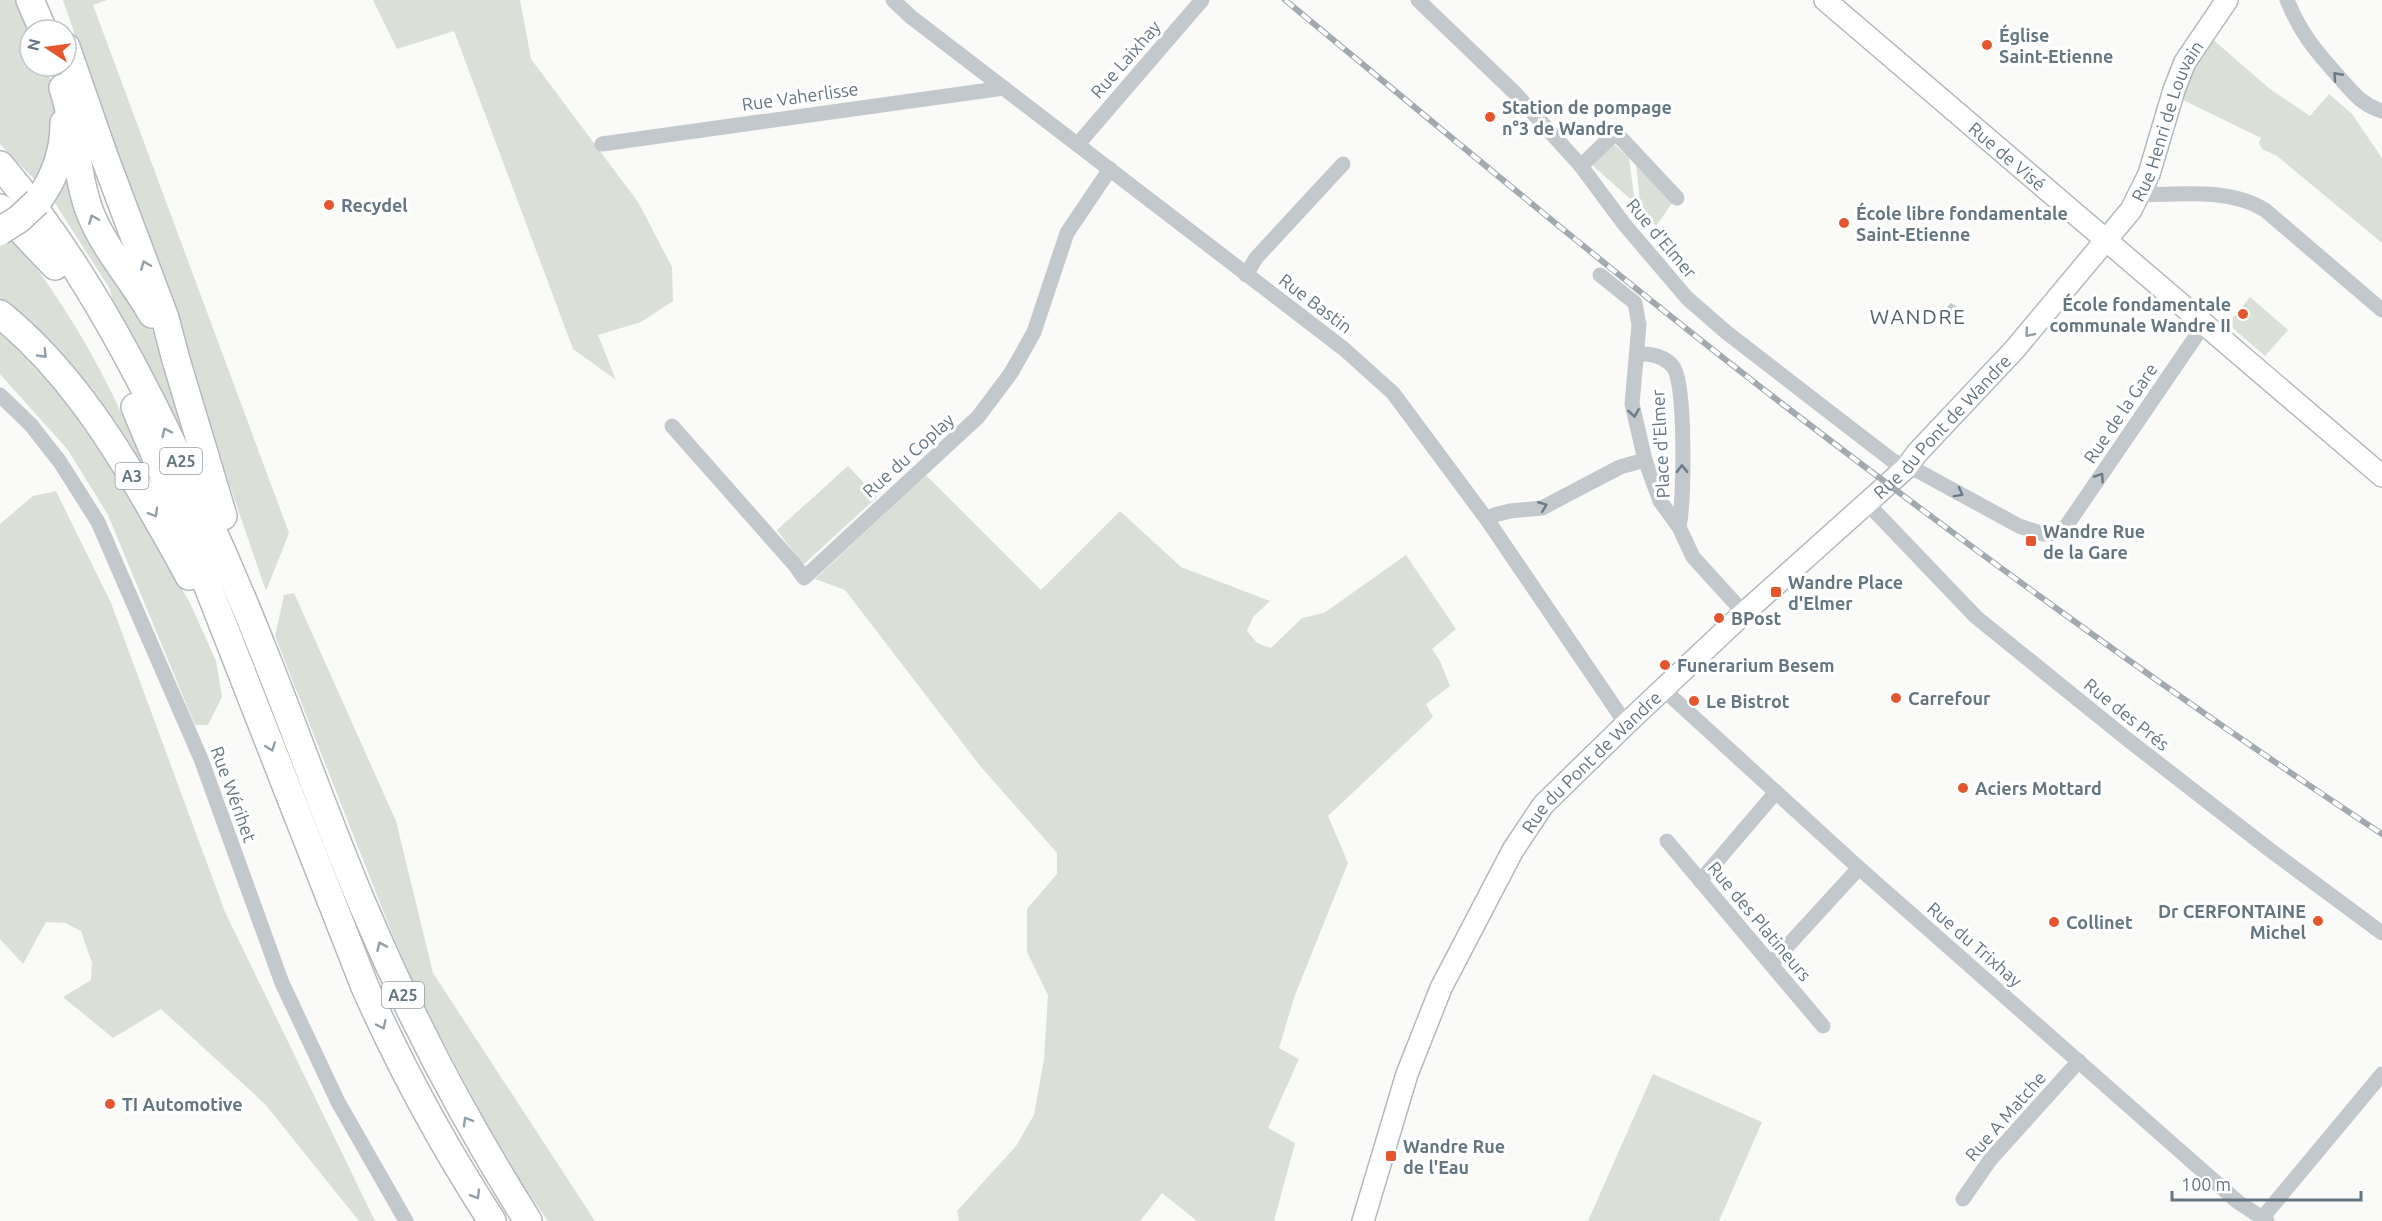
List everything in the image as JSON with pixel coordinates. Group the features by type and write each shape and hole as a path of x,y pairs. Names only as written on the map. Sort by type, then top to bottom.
{"highway":[{"path":"30,0 38,18"},
{"path":"50,0 56,18"},
{"path":"0,231 28,212 51,180 58,165 64,132 57,78"},
{"path":"59,78 69,107 90,213 106,244 150,311 176,360"},
{"path":"77,78 165,318 231,542 251,621"},
{"name":"A25","path":"0,165 66,252 129,356 198,497 266,657 364,909 411,1014 454,1098 528,1221"},
{"name":"A25","path":"0,189 55,266 90,322 141,421 250,693 338,922 382,1026 448,1149 492,1221"},
{"path":"0,208 55,266"},
{"name":"A3","path":"0,314 57,368 93,414 130,473 236,658"}],"street":[{"name":"Rue Bastin","path":"893,0 911,17 1344,349 1394,393 1488,521 1626,724"},
{"name":"Rue Laixhay","path":"1078,144 1202,0"},
{"name":"Rue d'Elmer","path":"1418,0 1514,92 1581,166 1624,224 1687,298 1810,399 1893,461 1920,472 2019,526 2044,534 2057,533 2067,525"},
{"name":"Rue de Visé","path":"1825,0 2382,476"},
{"name":"Rue Henri de Louvain","path":"2107,240 2140,195 2150,174 2182,68 2227,0"},
{"path":"2287,0 2309,43 2320,56 2364,104 2382,111"},
{"name":"Rue Vaherlisse","path":"602,144 1004,88"},
{"path":"1581,166 1612,136 1618,135 1677,198"},
{"path":"1246,275 1256,258 1343,164"},
{"name":"Rue du Coplay","path":"672,426 804,578 978,417 1011,373 1034,332 1067,233 1110,169"},
{"path":"2140,195 2212,195 2255,204 2265,210 2382,310"},
{"name":"Rue du Pont de Wandre","path":"1363,1221 1407,1074 1441,988 1474,920 1513,850 1543,805 1744,613 1906,468 1917,453 2015,349 2107,240"},
{"path":"1599,275 1635,303 1639,325 1637,355"},
{"name":"Rue de la Gare","path":"2067,525 2205,323"},
{"name":"Place d'Elmer","path":"1679,527 1683,508 1681,399 1675,370 1670,363 1646,353 1637,355 1632,404 1645,460 1660,501 1679,527 1693,557 1744,613"},
{"name":"Rue Wérihet","path":"0,395 31,425 60,462 103,531 201,759 282,983 338,1102 406,1221"},
{"path":"1488,521 1494,515 1510,511 1542,508 1620,467 1645,460"},
{"name":"Rue des Prés","path":"1867,503 1976,617 2270,850 2382,933"},
{"name":"Rue du Trixhay","path":"1663,689 1859,868 2238,1202 2265,1219"},
{"path":"1700,881 1776,792"},
{"name":"Rue des Platineurs","path":"1667,841 1823,1026"},
{"path":"1771,964 1859,868"},
{"name":"Rue A Matche","path":"1963,1199 1990,1160 2079,1060"},
{"path":"2265,1219 2382,1074"}],"shaded area":[{"path":"0,0 20,0 26,18 18,18 18,78 50,78 56,112 50,152 37,182 0,144"},
{"path":"63,0 107,0 93,5 289,533 266,591 78,44 78,18 69,18"},
{"path":"373,0 520,0 531,59 638,202 672,267 673,301 641,322 598,335 616,380 573,349 454,31 397,49"},
{"path":"2211,38 2270,89 2310,116 2329,94 2352,114 2382,158 2382,243 2277,156 2262,149 2259,143 2261,138 2179,98 2182,84"},
{"path":"1614,144 1629,158 1635,203 1592,165"},
{"path":"1636,164 1673,202 1656,226 1641,211"},
{"path":"68,174 155,336 167,366 198,469 112,298 110,289 53,200"},
{"path":"16,239 54,293 89,350 115,400 170,529 0,307 0,246"},
{"name":"École fondamentale communale Wandre II","path":"2250,297 2288,330 2265,356 2228,324"},
{"path":"1951,303 1965,312 1960,320 1946,312"},
{"path":"0,328 24,351 85,420 190,603 216,661 222,697 208,725 195,725 108,515 68,450 0,374"},
{"path":"848,466 877,497 803,565 777,530"},
{"path":"926,475 1041,590 1120,511 1181,567 1270,601 1253,617 1247,631 1257,643 1271,648 1302,618 1324,613 1406,555 1456,629 1432,649 1440,661 1450,686 1426,704 1433,717 1328,816 1348,863 1295,995 1279,1048 1299,1059 1268,1128 1295,1143 1274,1221 1197,1221 1162,1193 1140,1221 959,1221 957,1211 1016,1146 1034,1115 1044,1059 1048,995 1027,952 1027,909 1057,874 1057,853 981,767 845,590 815,579"},
{"path":"56,491 111,603 225,912 375,1221 359,1221 265,1104 161,1009 113,1038 63,997 91,980 92,963 81,931 65,923 46,922 23,964 0,939 0,524 33,496"},
{"path":"294,593 396,821 433,973 595,1221 548,1221 519,1181 419,996 391,931 275,636 284,595"},
{"path":"1653,1074 1762,1122 1719,1221 1588,1221"}],"railway":[{"path":"1285,0 1658,306 1858,462 2155,679 2382,834"}],"place":[{"name":"Église Saint-Etienne","path":"1987,45"},
{"name":"Station de pompage n°3 de Wandre","path":"1490,117"},
{"name":"Recydel","path":"329,205"},
{"name":"École libre fondamentale Saint-Etienne","path":"1844,223"},
{"name":"École fondamentale communale Wandre II","path":"2243,314"},
{"name":"Wandre Rue de la Gare","path":"2031,541"},
{"name":"Wandre Place d'Elmer","path":"1776,592"},
{"name":"BPost","path":"1719,618"},
{"name":"Funerarium Besem","path":"1665,665"},
{"name":"Carrefour","path":"1896,698"},
{"name":"Le Bistrot","path":"1694,701"},
{"name":"Aciers Mottard","path":"1963,788"},
{"name":"Dr CERFONTAINE Michel","path":"2318,921"},
{"name":"Collinet","path":"2054,922"},
{"name":"TI Automotive","path":"110,1104"},
{"name":"Wandre Rue de l'Eau","path":"1391,1156"}],"district":[{"name":"WANDRE","path":"1918,316"}]}
